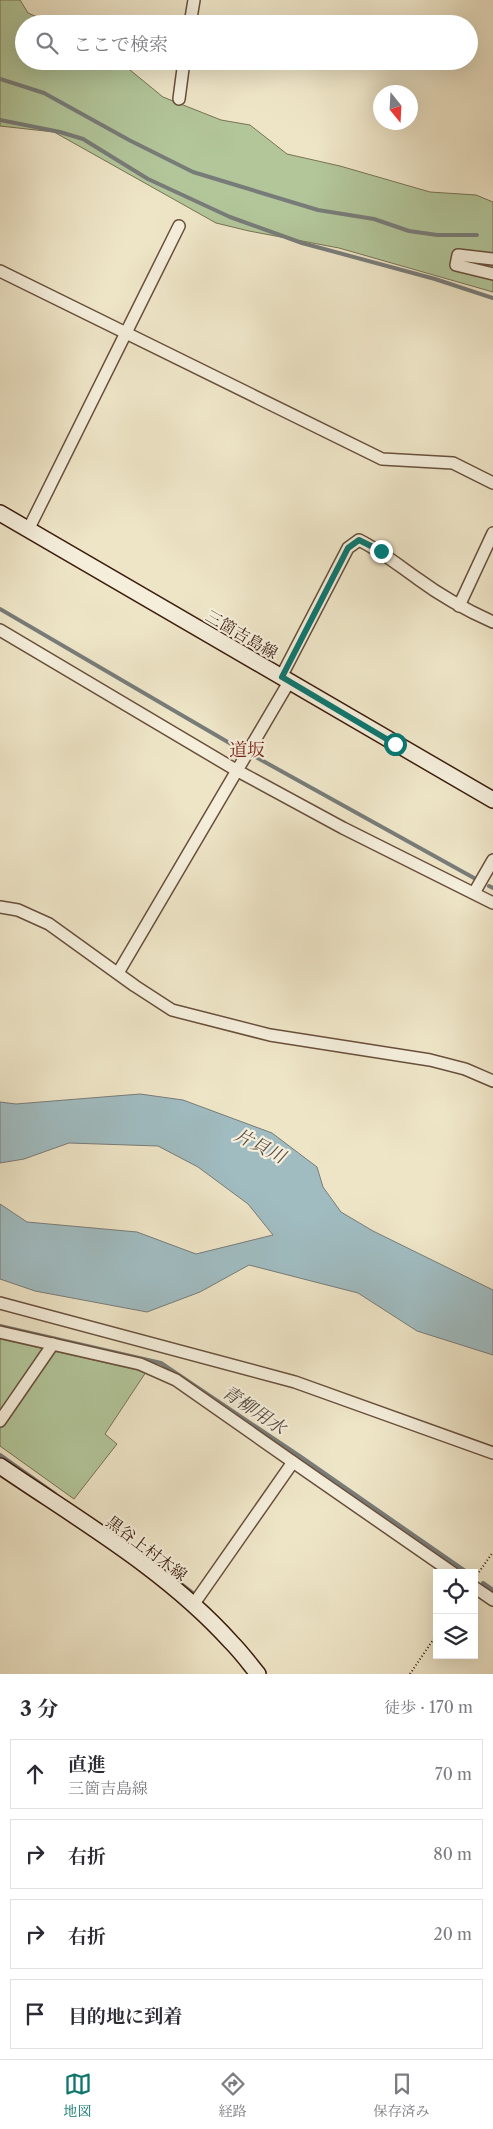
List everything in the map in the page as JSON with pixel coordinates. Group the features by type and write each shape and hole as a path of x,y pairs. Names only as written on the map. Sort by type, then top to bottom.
{"main road":[{"name":"三箇吉島線","path":"0,513 493,800"},
{"name":"黒谷上村木線","path":"0,1466 141,1562 193,1605 231,1641 258,1674"}],"street":[{"path":"192,15 194,0"},
{"path":"179,99 183,70"},
{"path":"28,530 180,226"},
{"path":"493,260 458,255 456,265 493,274"},
{"path":"0,271 382,459 453,463 493,483"},
{"path":"459,606 493,533"},
{"path":"118,973 251,746 348,548 359,540 381,551 419,580 459,606 493,622"},
{"path":"0,630 236,770 343,828 493,904"},
{"path":"474,893 493,860"},
{"path":"0,907 18,910 49,924 135,986 172,1010 270,1036 430,1060 493,1080"},
{"path":"0,1303 295,1382 493,1453"},
{"path":"0,1332 140,1364 176,1380 447,1569"},
{"path":"0,1421 54,1344"},
{"path":"193,1605 293,1462"},
{"path":"478,1590 493,1600"}],"path":[{"path":"478,1574 493,1552"},
{"path":"410,1674 433,1640"}],"green space":[{"path":"0,0 20,0 28,13 33,15 15,15 15,70 130,70 163,97 221,120 250,125 287,154 340,166 430,192 476,195 493,202 493,292 339,248 216,223 54,132 0,126"},
{"path":"0,1339 146,1372 105,1434 117,1444 74,1499 0,1446"}],"water":[{"name":"片貝川","path":"140,1094 183,1100 272,1133 317,1167 323,1187 341,1212 373,1231 493,1290 493,1355 417,1331 358,1293 249,1265 200,1292 147,1312 35,1291 0,1279 0,1204 27,1222 137,1232 196,1254 273,1235 248,1204 198,1167 158,1146 69,1143 24,1159 0,1163 0,1102 16,1104"}],"waterway":[{"path":"0,79 44,93 129,140 193,172 318,210 374,219 409,231 437,235 477,235"},
{"path":"0,120 60,132 83,139 148,179 230,217 302,243 435,279 493,298"},
{"path":"0,609 238,748"},
{"path":"254,756 474,878"},
{"path":"489,886 493,888"},
{"name":"青柳用水","path":"0,1326 161,1363 462,1569"},
{"path":"0,1455 55,1494"},
{"path":"155,1564 193,1593"},
{"path":"483,1583 493,1590"}],"district":[{"name":"道坂","path":"247,750"}],"route":[{"path":"381,551 359,540 348,548 282,677 395,744"}]}
